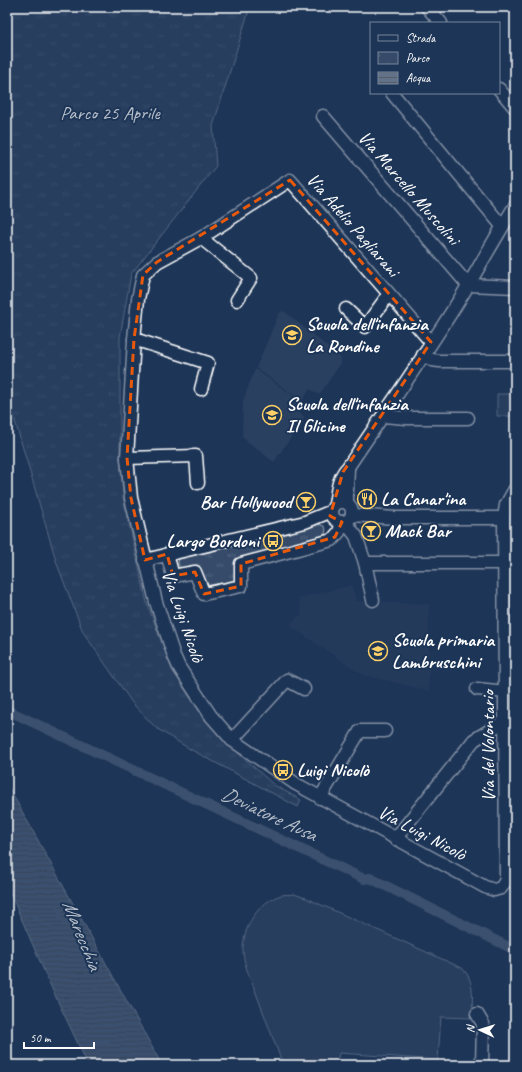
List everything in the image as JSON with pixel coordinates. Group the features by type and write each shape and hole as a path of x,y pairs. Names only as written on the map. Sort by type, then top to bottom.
{"street":[{"path":"427,7 440,22"},
{"path":"500,90 515,108"},
{"path":"393,94 509,220"},
{"name":"Via Marcello Muscolini","path":"323,116 468,285"},
{"name":"Via Adelio Pagliarani","path":"201,238 290,180 431,342"},
{"path":"168,554 173,576 195,572 204,594 241,586 241,564 332,540 339,532 347,492 349,476 348,467 468,285 509,220 515,206"},
{"path":"201,238 251,278 237,300"},
{"name":"Via Luigi Nicolò","path":"201,238 157,262 143,275 138,299 134,339 127,458 131,498 156,602 174,656 210,716 232,740 296,784 485,887 494,890 501,888 506,880"},
{"path":"468,285 515,287"},
{"name":"Via Adelio Pagliarani","path":"346,309 365,327 389,294"},
{"path":"134,339 208,363 201,389"},
{"path":"423,355 432,360 439,361 515,361"},
{"path":"383,416 406,418 468,418"},
{"path":"127,458 196,456 198,483"},
{"name":"Via del Volontario","path":"506,880 511,864 510,784 505,721 510,706 506,692 510,579 504,563 509,540 504,518 506,505 515,489"},
{"path":"342,514 356,536 365,563 373,600"},
{"path":"145,560 342,514 395,518 504,518"},
{"path":"365,563 504,563"},
{"path":"232,740 287,680 304,689"},
{"path":"477,689 506,692"},
{"path":"395,839 474,740 505,721"},
{"path":"320,798 360,731 385,731"},
{"path":"477,1014 483,1024 482,1065"}],"highlighted area":[{"path":"290,180 431,342 343,472 330,516 342,522 335,537 241,564 241,586 204,594 195,572 173,576 167,554 145,560 131,498 127,458 134,339 143,275 157,262"}],"shaded area":[{"name":"Scuola dell'infanzia La Rondine","path":"284,311 340,357 341,363 319,395 310,389 302,401 256,368 279,313"},
{"name":"Scuola dell'infanzia Il Glicine","path":"255,369 302,402 300,405 302,407 299,413 305,417 274,462 242,437 243,401"},
{"name":"Scuola primaria Lambruschini","path":"352,585 356,601 429,604 429,691 363,675 291,627 291,623 302,614 298,598"}],"green space":[{"name":"Parco 25 Aprile","path":"7,7 250,7 213,126 216,166 131,274 120,337 120,457 123,497 147,603 172,670 205,720 238,753 274,785 301,800 298,807 188,748 156,728 133,704 83,632 57,564 7,394"},
{"path":"515,392 515,416 497,416 497,394 513,394"},
{"path":"319,524 324,526 326,529 322,538 237,561 237,580 205,586 182,569 178,564 179,558 184,554"},
{"path":"294,894 462,968 471,985 473,998 472,1018 441,1017 438,1060 339,1053 337,1065 283,1065 246,968 243,943 249,925 259,909 273,898 282,895"}],"water":[{"name":"Marecchia","path":"7,784 162,1065 88,1065 52,989 7,886"}],"waterway":[{"name":"Deviatore Ausa","path":"7,710 364,879 370,878 515,950"}],"place":[{"name":"Scuola dell'infanzia La Rondine","path":"292,335"},
{"name":"Scuola dell'infanzia Il Glicine","path":"272,415"},
{"name":"La Canar'ina","path":"367,499"},
{"name":"Bar Hollywood","path":"306,502"},
{"name":"Mack Bar","path":"371,531"},
{"name":"Largo Bordoni","path":"273,541"},
{"name":"Scuola primaria Lambruschini","path":"378,651"},
{"name":"Luigi Nicolò","path":"283,770"}]}
